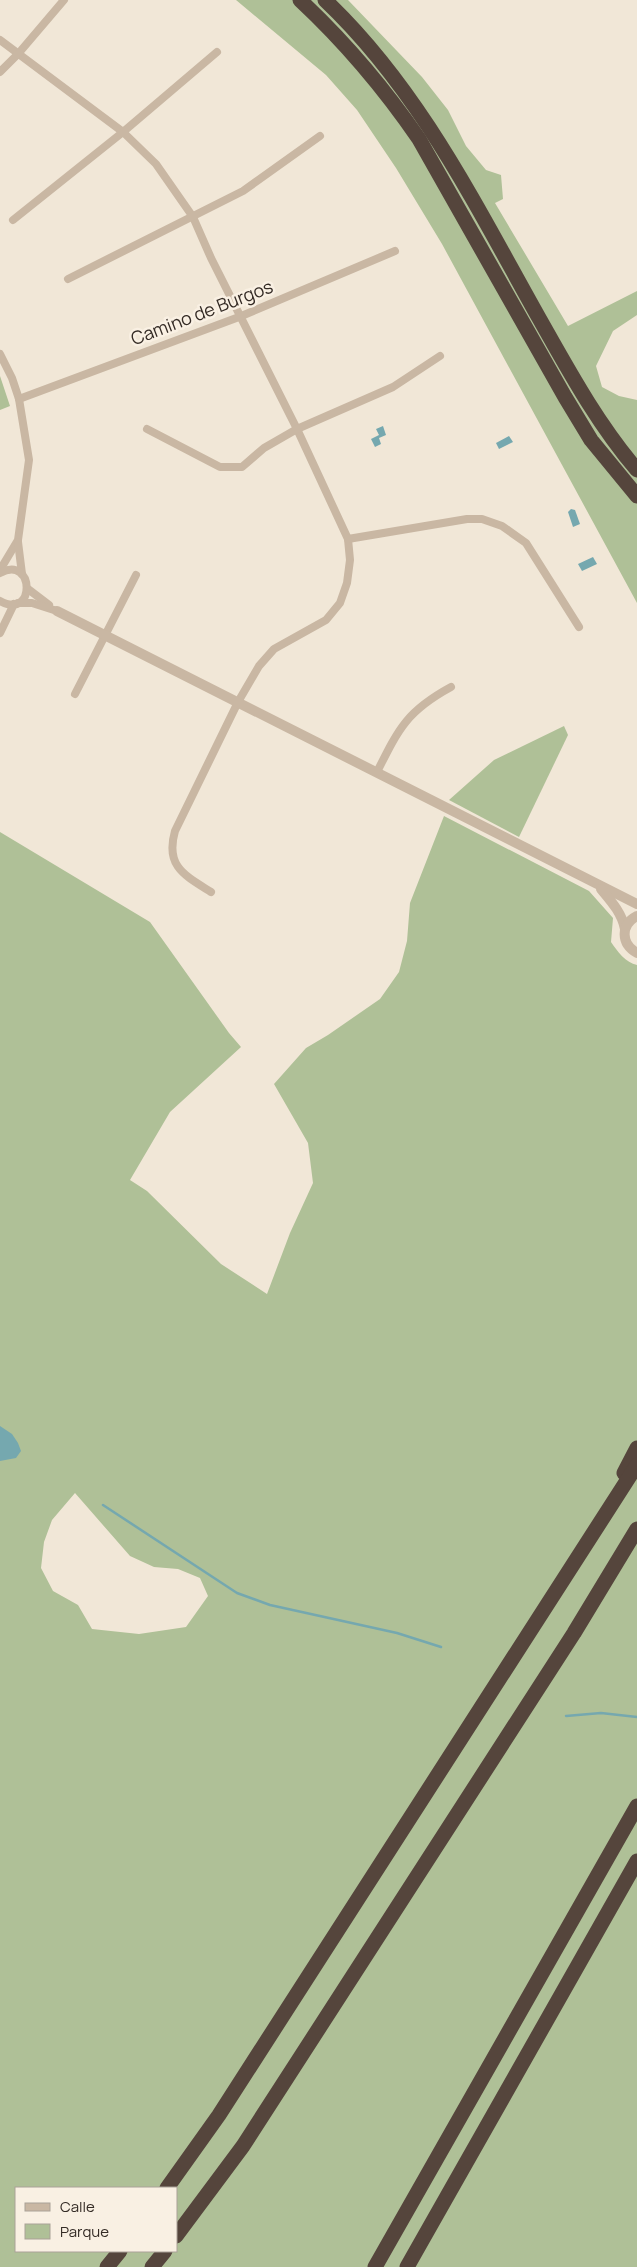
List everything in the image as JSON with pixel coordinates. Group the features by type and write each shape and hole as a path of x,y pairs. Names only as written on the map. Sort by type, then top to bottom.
{"highway":[{"path":"300,0 350,48 392,100 420,139 575,414 591,440 637,496"},
{"path":"325,0 385,64 417,107 463,182 582,395 613,441 637,470"},
{"path":"615,1498 637,1448"},
{"path":"168,2187 219,2115 327,1949 637,1465"},
{"path":"178,2233 243,2146 574,1633 637,1529"},
{"path":"574,1633 637,1549"},
{"path":"375,2267 637,1806"},
{"path":"407,2267 637,1861"},
{"path":"107,2267 119,2252"},
{"path":"152,2267 164,2252"}],"street":[{"path":"0,72 64,0"},
{"path":"0,40 91,106 123,132 156,164 193,217 239,317 297,428 348,539 350,560 347,583 340,603 326,620 274,649 258,666 238,702 175,831 171,846 173,860 181,871 211,892"},
{"path":"14,220 123,132 217,52"},
{"path":"68,279 243,190 320,136"},
{"name":"Camino de Burgos","path":"19,399 239,317 395,251"},
{"path":"0,354 19,399 29,460 18,540 22,574"},
{"path":"147,429 220,467 242,467 264,448 297,428 393,387 440,356"},
{"path":"348,539 467,519 482,519 502,526 526,543 579,627"},
{"path":"1,571 18,540"},
{"path":"0,633 16,604 26,596 28,589 26,579 22,574 12,570 1,571"},
{"path":"75,694 136,575"},
{"path":"28,589 57,611"},
{"path":"0,601 6,605 32,603 57,611 637,904"},
{"path":"377,772 395,736 407,719 421,705 451,687"},
{"path":"599,886 614,904 623,922 626,944 637,953"},
{"path":"625,929 629,922 637,916"}],"green space":[{"path":"236,0 348,0 422,77 448,110 466,146 486,170 501,175 503,199 495,203 568,326 637,291 637,315 613,331 596,366 602,387 619,396 637,400 637,603 442,244 396,168 357,110 326,75"},
{"path":"0,376 10,406 0,410"},
{"path":"564,726 568,735 519,837 449,800 494,760"},
{"path":"444,816 589,891 613,918 611,942 619,953 637,965 637,2267 0,2267 0,832 150,922 241,1047 170,1112 130,1180 147,1191 221,1264 267,1294 290,1233 313,1183 308,1143 274,1084 306,1048 380,999 399,972 407,941 410,903","holes":["75,1493 130,1556 154,1567 178,1569 200,1578 208,1596 186,1627 139,1634 92,1629 78,1605 53,1591 41,1568 44,1542 52,1520"]}],"water":[{"path":"383,426 386,435 379,438 381,444 375,447 371,439 379,435 376,429"},
{"path":"509,436 513,442 499,449 496,443"},
{"path":"571,509 575,510 580,524 573,527 568,512"},
{"path":"593,557 597,564 582,571 578,564"},
{"path":"0,1426 12,1434 18,1443 21,1451 16,1458 0,1461"}],"waterway":[{"path":"103,1505 237,1593 270,1605 397,1633 441,1647"},
{"path":"566,1716 601,1713 637,1717"}]}
